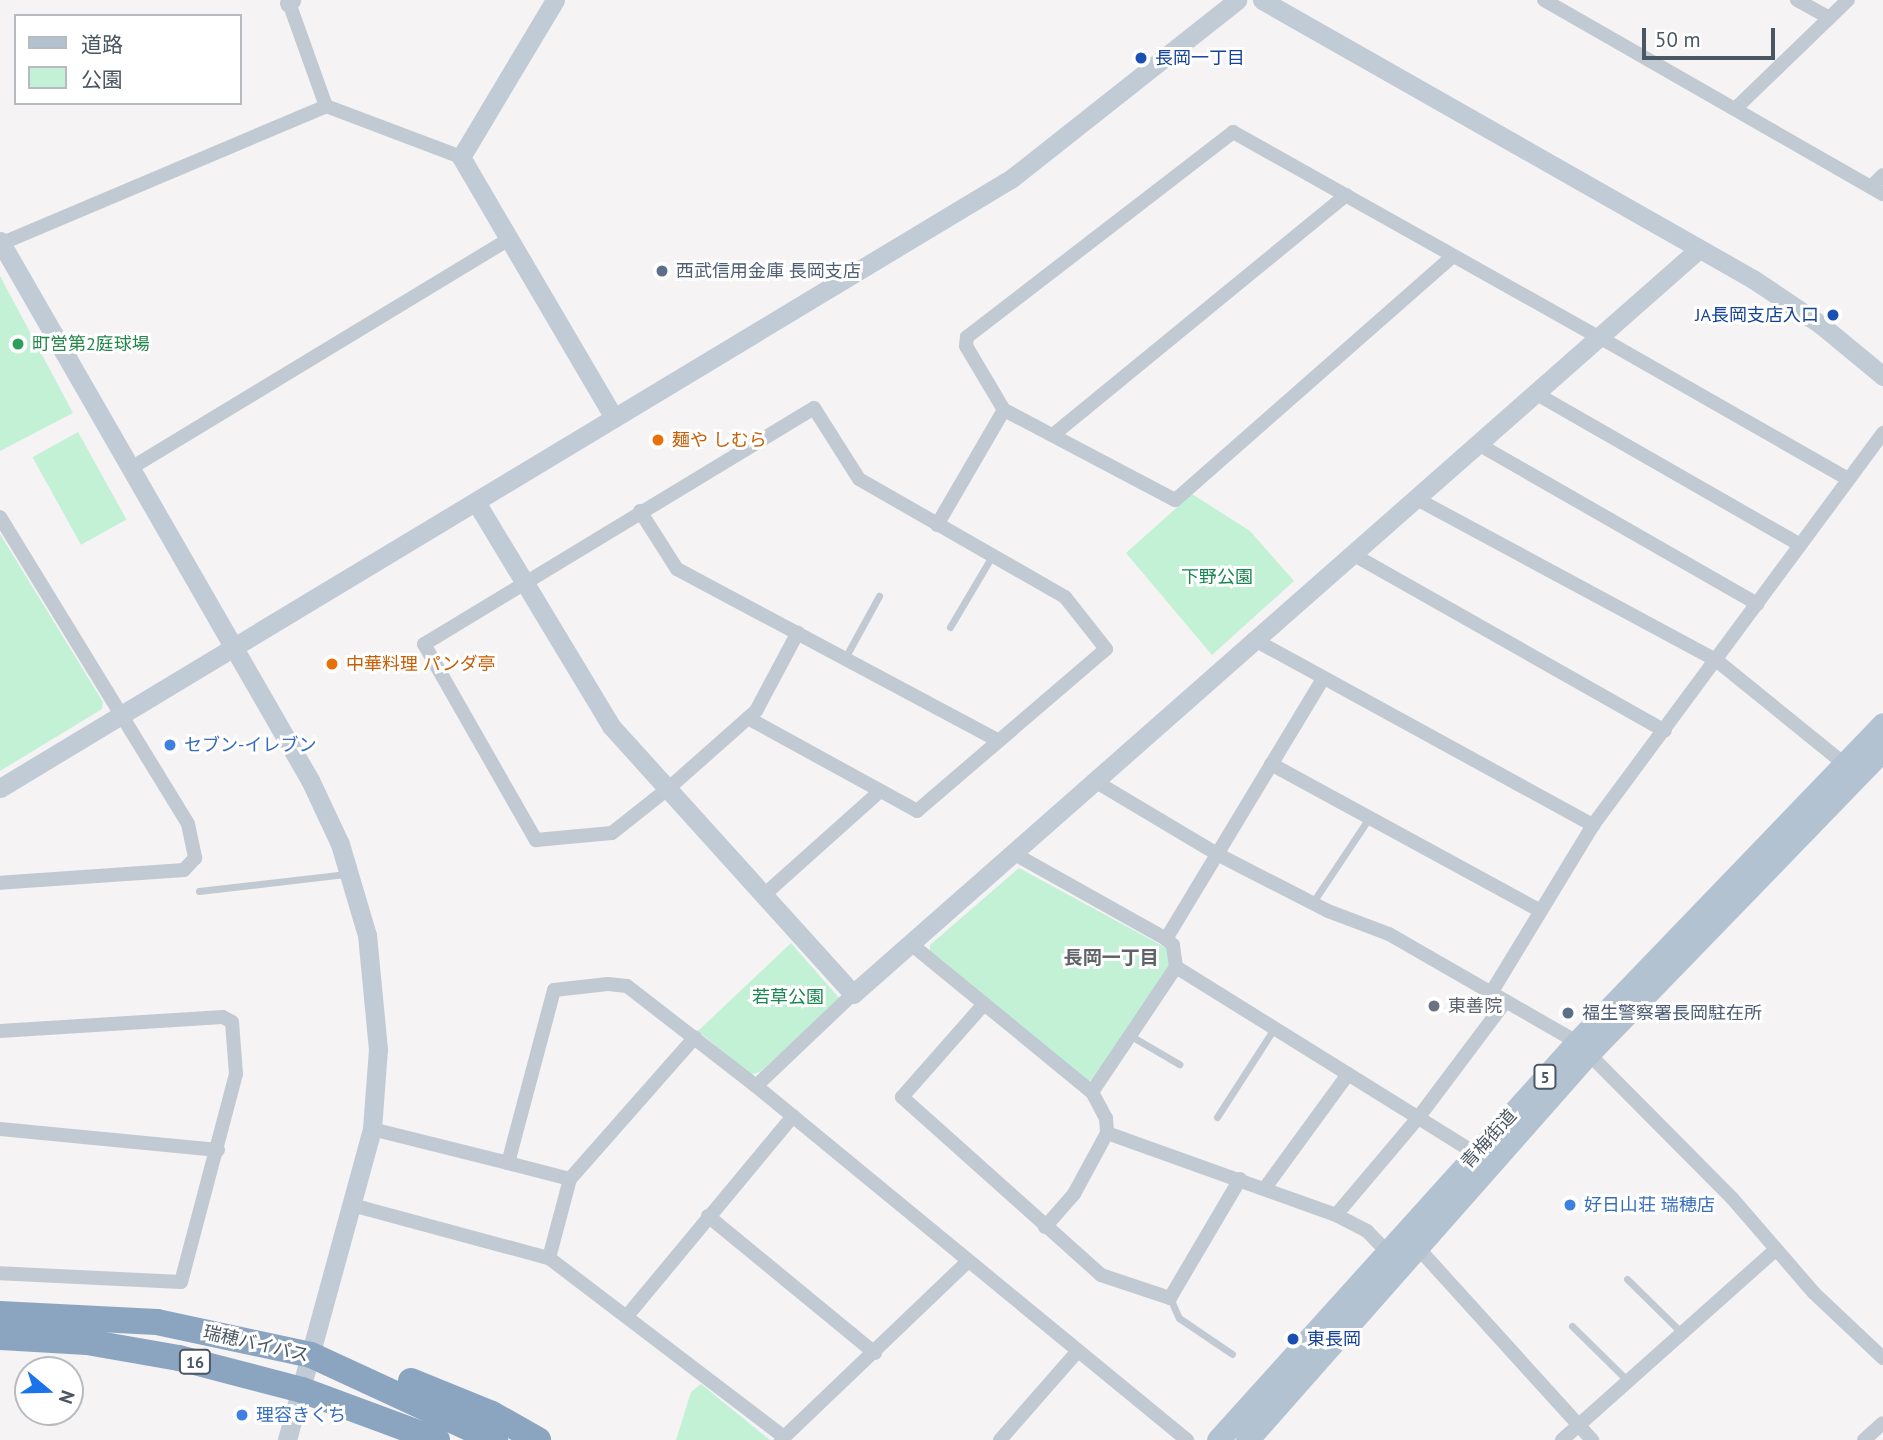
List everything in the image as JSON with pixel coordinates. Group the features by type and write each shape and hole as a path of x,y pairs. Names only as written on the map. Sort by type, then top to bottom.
{"highway":[{"name":"瑞穂バイパス","path":"0,1314 157,1322 311,1356 495,1440"},
{"name":"瑞穂バイパス","path":"0,1337 87,1342 179,1358 302,1390 437,1440"},
{"path":"311,1356 379,1369 435,1390 538,1440"},
{"path":"302,1390 341,1417 390,1440"}],"main road":[{"name":"青梅街道","path":"1247,1440 1419,1249 1582,1049 1843,763 1883,724"},
{"name":"青梅街道","path":"1218,1440 1475,1154 1883,750"}],"street":[{"path":"461,157 555,0"},
{"path":"0,788 476,502 613,416 1012,178 1237,0"},
{"path":"1262,0 1791,303 1883,376"},
{"path":"1545,0 1877,190 1883,175"},
{"path":"1797,0 1829,18"},
{"path":"1735,109 1848,0"},
{"path":"290,1 326,106"},
{"path":"288,1440 372,1129 378,1049 374,975 351,874 310,780 0,243 326,106 461,157 613,416"},
{"path":"1453,256 1175,500 1004,410 966,346 967,337 1233,132 1600,337 1848,479"},
{"path":"1053,435 1346,195"},
{"path":"131,468 509,239"},
{"path":"756,1086 853,994 1093,780 1253,639 1354,555 1415,498 1699,249"},
{"path":"1535,393 1800,545"},
{"path":"748,718 911,809 923,809 997,740 1106,649 1065,597 859,479 814,408 640,511 424,645 536,839 612,833 670,787 748,718 798,632"},
{"path":"937,525 1004,410"},
{"path":"1491,993 1593,825 1883,433"},
{"path":"1478,444 1757,604"},
{"path":"1415,498 1716,660 1843,763"},
{"path":"476,502 527,580 611,726 670,787 853,994"},
{"path":"640,511 677,569 997,740"},
{"path":"0,517 188,824 192,866 0,883"},
{"path":"1354,555 1665,731"},
{"path":"1253,639 1322,680 1593,825"},
{"path":"1166,939 1322,680"},
{"path":"1271,765 1541,911"},
{"path":"1093,780 1217,854 1314,902 1389,934 1506,1001 1582,1049 1732,1198 1775,1250 1883,1357"},
{"path":"765,894 880,791"},
{"path":"1013,853 1173,945 1176,967 1093,1092"},
{"path":"911,944 1093,1092 1106,1118 1107,1133 1074,1194 1045,1227"},
{"path":"1176,967 1272,1030 1475,1154"},
{"path":"508,1163 554,990 608,984 627,986 756,1086 1187,1440"},
{"path":"1336,1215 1418,1118 1506,1001"},
{"path":"984,1004 902,1097 1101,1275 1170,1298 1240,1179"},
{"path":"0,1031 229,1018 236,1074 181,1282 0,1273"},
{"path":"549,1258 570,1179 695,1037"},
{"path":"1265,1188 1348,1074"},
{"path":"627,1316 793,1116"},
{"path":"0,1129 218,1150"},
{"path":"372,1129 570,1179"},
{"path":"1107,1133 1336,1215 1367,1231 1387,1252"},
{"path":"352,1205 549,1258 782,1439 875,1353 967,1262"},
{"path":"708,1216 875,1353"},
{"path":"1419,1249 1592,1440"},
{"path":"1562,1440 1775,1250"},
{"path":"1000,1440 1078,1351"},
{"path":"1864,1440 1883,1423"}],"lane":[{"path":"950,626 992,556"},
{"path":"845,658 879,596"},
{"path":"1314,902 1369,818"},
{"path":"199,891 351,874"},
{"path":"1217,1117 1272,1030"},
{"path":"1131,1036 1178,1064"},
{"path":"1627,1279 1682,1333"},
{"path":"1170,1298 1179,1318 1232,1354"},
{"path":"1572,1326 1628,1381"}],"green space":[{"name":"町営第2庭球場","path":"0,276 73,413 0,451"},
{"path":"78,432 126,519 81,545 33,457"},
{"name":"下野公園","path":"1192,494 1250,531 1294,581 1212,655 1126,553"},
{"path":"0,534 103,702 102,709 0,771"},
{"path":"1019,868 1170,950 1169,968 1094,1080 1086,1081 930,954 930,945"},
{"name":"若草公園","path":"791,943 840,999 760,1072 751,1075 698,1031"},
{"path":"701,1384 770,1440 676,1440 691,1392"}],"place":[{"name":"長岡一丁目","path":"1141,58"},
{"name":"西武信用金庫 長岡支店","path":"662,271"},
{"name":"JA長岡支店入口","path":"1833,315"},
{"name":"町営第2庭球場","path":"18,344"},
{"name":"麺や しむら","path":"658,440"},
{"name":"中華料理 パンダ亭","path":"332,664"},
{"name":"セブン-イレブン","path":"170,745"},
{"name":"東善院","path":"1434,1006"},
{"name":"福生警察署長岡駐在所","path":"1568,1013"},
{"name":"好日山荘 瑞穂店","path":"1570,1205"},
{"name":"東長岡","path":"1293,1339"},
{"name":"理容きくち","path":"242,1415"}],"district":[{"name":"長岡一丁目","path":"1111,958"}]}
